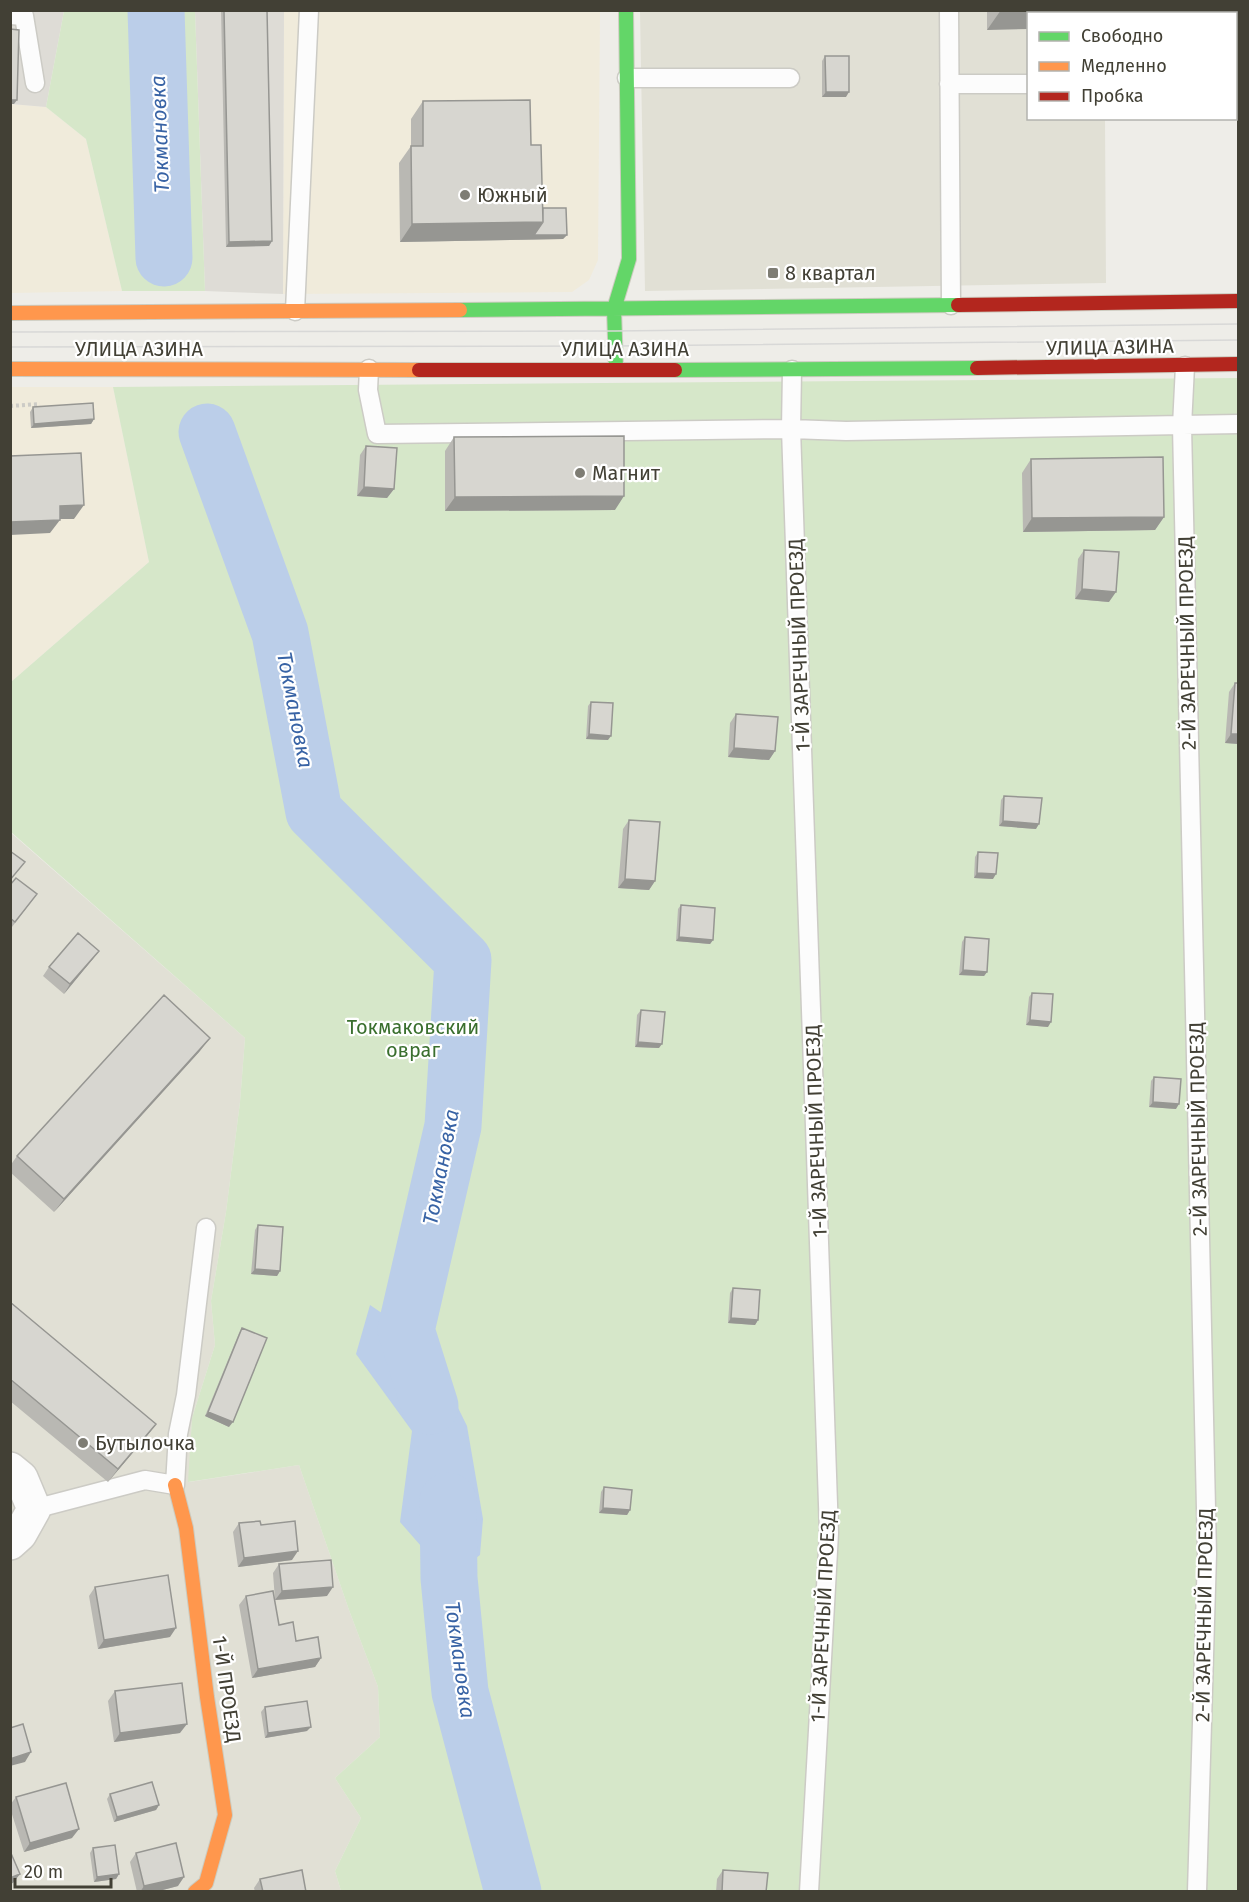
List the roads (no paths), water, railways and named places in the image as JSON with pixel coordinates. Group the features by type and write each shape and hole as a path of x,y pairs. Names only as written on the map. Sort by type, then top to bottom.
{"main road":[{"path":"616,369 614,309 629,259 626,10"},
{"name":"УЛИЦА АЗИНА","path":"10,313 614,309 1239,301"},
{"name":"УЛИЦА АЗИНА","path":"10,369 792,370 1239,364"},
{"name":"1-Й ПРОЕЗД","path":"175,1485 186,1528 207,1697 225,1815 206,1883 195,1892"}],"street":[{"path":"10,1469 21,1478 34,1509 20,1534 10,1543"}],"lane":[{"path":"295,310 309,10"},
{"path":"949,10 951,305"},
{"path":"10,15 24,16 35,83"},
{"path":"627,78 790,78"},
{"path":"949,84 1027,84"},
{"name":"2-Й ЗАРЕЧНЫЙ ПРОЕЗД","path":"1185,366 1182,426 1207,1554 1197,1892"},
{"path":"369,369 368,390 377,434 791,429 846,431 1239,424"},
{"name":"1-Й ЗАРЕЧНЫЙ ПРОЕЗД","path":"792,370 791,429 829,1533 809,1892"},
{"path":"34,1509 145,1480 175,1485 178,1434 188,1383 206,1228"}],"water":[{"path":"370,1305 426,1343 467,1426 483,1519 480,1555 449,1578 400,1522 412,1431 356,1354"}],"waterway":[{"name":"Токмановка","path":"156,10 164,258"},
{"name":"Токмановка","path":"207,432 280,633 314,812 463,960 453,1126 406,1330 430,1406"},
{"name":"Токмановка","path":"448,1501 449,1578 460,1692 513,1892"}],"tram line":[{"path":"10,332 615,331 1238,324"},
{"path":"10,347 615,346 1238,340"}],"place":[{"name":"Южный","path":"465,195"},
{"name":"8 квартал","path":"773,273"},
{"name":"Магнит","path":"580,473"},
{"name":"Бутылочка","path":"83,1443"}],"park label":[{"name":"Токмаковский овраг","path":"413,1038"}]}
